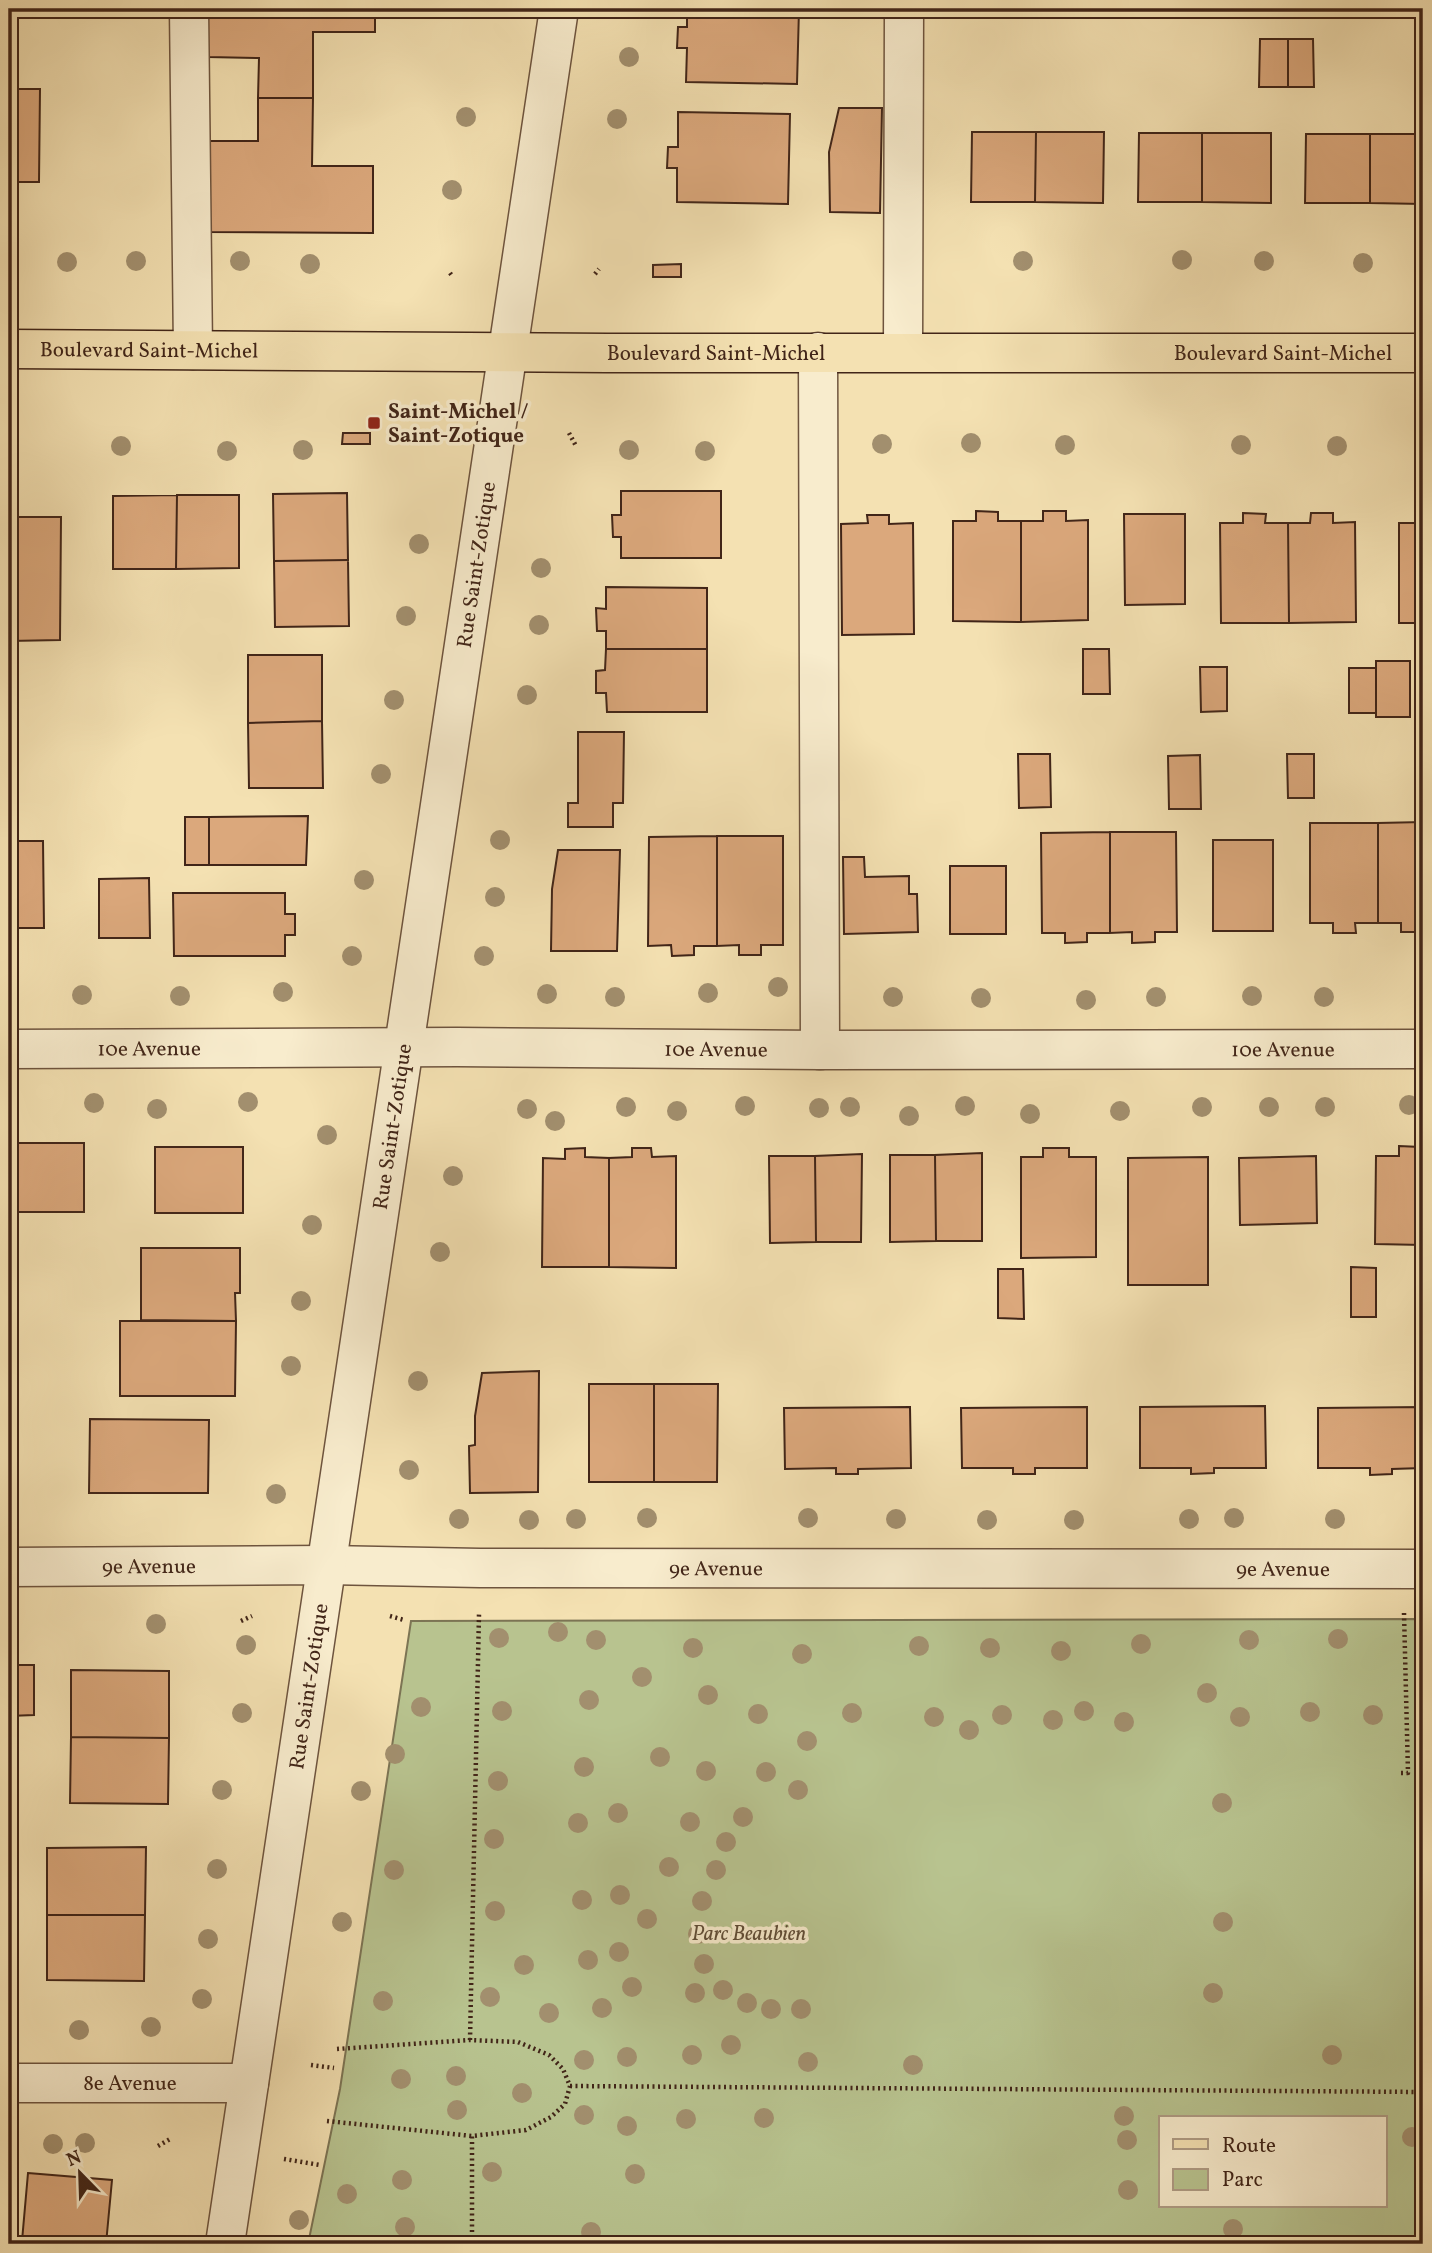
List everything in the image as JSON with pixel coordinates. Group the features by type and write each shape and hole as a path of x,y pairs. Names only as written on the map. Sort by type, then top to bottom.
{"main road":[{"name":"Boulevard Saint-Michel","path":"9,349 1423,353"}],"street":[{"path":"189,9 193,350"},
{"name":"Rue Saint-Zotique","path":"225,2244 559,9"},
{"path":"903,352 904,9"},
{"path":"818,352 820,1049"},
{"name":"10e Avenue","path":"9,1049 1423,1049"},
{"name":"9e Avenue","path":"9,1567 327,1565 480,1568 1423,1569"},
{"name":"8e Avenue","path":"9,2083 249,2082"}],"path":[{"path":"569,433 576,446"},
{"path":"405,443 421,434"},
{"path":"1401,1773 1408,1773 1404,1609"},
{"path":"470,2040 479,1611"},
{"path":"241,1621 252,1616"},
{"path":"390,1616 404,1620"},
{"path":"327,2121 472,2136 526,2130 551,2117 565,2104 570,2086 563,2069 549,2055 518,2042 470,2040 337,2049"},
{"path":"311,2065 334,2067"},
{"path":"570,2086 1423,2092"},
{"path":"472,2136 472,2244"},
{"path":"159,2146 170,2139"},
{"path":"284,2159 320,2165"}],"green space":[{"name":"Parc Beaubien","path":"1423,1619 1423,2244 308,2244 340,2089 411,1621"}],"building":[{"path":"9,9 18,9 18,57 9,57"},
{"path":"208,9 375,9 375,32 313,32 313,98 258,98 259,58 208,57"},
{"path":"687,9 799,9 797,84 686,82 687,48 677,48 678,27 687,27"},
{"path":"1260,39 1288,39 1288,87 1259,87"},
{"path":"1288,39 1313,39 1314,87 1288,87"},
{"path":"9,89 40,89 39,182 9,182"},
{"path":"258,98 313,98 312,166 373,166 373,233 206,232 206,141 258,141"},
{"path":"839,108 882,108 880,213 830,212 829,152"},
{"path":"678,112 790,114 788,204 677,202 677,168 667,168 668,147 678,147"},
{"path":"972,132 1036,132 1035,202 971,202"},
{"path":"1036,132 1104,132 1103,203 1035,202"},
{"path":"1139,133 1202,133 1202,202 1138,202"},
{"path":"1202,133 1271,133 1271,203 1202,202"},
{"path":"1306,134 1370,134 1370,203 1305,203"},
{"path":"1370,134 1423,134 1423,204 1370,203"},
{"path":"681,264 681,277 653,277 653,265"},
{"path":"343,433 370,433 370,444 342,444"},
{"path":"621,491 721,491 721,558 621,558 621,537 613,537 612,515 621,515"},
{"path":"347,493 348,560 274,561 273,494"},
{"path":"177,495 176,569 113,569 113,496"},
{"path":"177,495 239,495 239,568 176,569"},
{"path":"976,511 998,512 998,521 1021,521 1021,622 953,621 953,521 976,521"},
{"path":"1043,511 1066,511 1066,521 1088,520 1088,620 1021,622 1021,521 1043,521"},
{"path":"1243,513 1266,514 1265,523 1288,523 1289,623 1221,623 1220,523 1243,523"},
{"path":"1311,513 1333,513 1333,523 1355,522 1356,622 1289,623 1288,523 1310,523"},
{"path":"1422,513 1423,623 1399,623 1399,523 1422,523"},
{"path":"1124,514 1185,514 1185,604 1125,605"},
{"path":"867,515 889,515 889,524 913,523 914,634 842,635 841,524 868,523"},
{"path":"9,517 61,517 60,640 9,641"},
{"path":"348,560 349,626 275,627 274,561"},
{"path":"606,587 707,588 707,649 606,649 606,631 597,631 596,608 606,609"},
{"path":"606,649 707,649 707,712 607,712 606,693 596,693 596,671 605,670"},
{"path":"1083,649 1109,649 1110,694 1083,694"},
{"path":"248,655 322,655 322,721 248,723"},
{"path":"1376,661 1410,661 1410,717 1376,717"},
{"path":"1200,667 1227,667 1227,711 1201,712"},
{"path":"1349,668 1376,668 1376,713 1349,713"},
{"path":"322,721 323,788 249,788 248,723"},
{"path":"578,732 624,732 623,803 613,803 613,827 568,827 568,803 578,803"},
{"path":"1018,754 1050,754 1051,807 1019,808"},
{"path":"1287,754 1314,754 1314,798 1288,798"},
{"path":"1200,755 1201,809 1169,809 1168,756"},
{"path":"308,816 306,865 209,865 209,817"},
{"path":"185,817 209,817 209,865 185,865"},
{"path":"1423,822 1423,932 1401,932 1401,923 1378,923 1378,823"},
{"path":"1310,823 1378,823 1378,923 1355,923 1356,933 1333,933 1333,923 1310,923"},
{"path":"1110,832 1176,832 1177,932 1155,932 1155,942 1132,943 1132,932 1110,933"},
{"path":"1110,832 1110,933 1087,933 1087,942 1065,943 1065,933 1042,933 1041,833"},
{"path":"717,836 783,836 783,945 761,945 761,955 739,955 739,945 717,946"},
{"path":"717,836 717,946 694,946 694,955 672,956 671,945 648,946 649,837"},
{"path":"1213,840 1273,840 1273,931 1213,931"},
{"path":"9,841 43,841 44,928 9,928"},
{"path":"558,850 620,850 617,951 551,951 552,889"},
{"path":"843,857 864,857 865,877 909,876 909,894 917,894 918,932 844,934"},
{"path":"950,866 1006,866 1006,934 950,934"},
{"path":"149,878 150,938 99,938 99,879"},
{"path":"173,893 285,893 285,914 295,914 295,935 285,935 285,956 174,956"},
{"path":"9,1143 84,1143 84,1212 9,1212"},
{"path":"1399,1146 1420,1147 1420,1155 1423,1155 1423,1245 1375,1244 1376,1156 1399,1156"},
{"path":"155,1147 243,1147 243,1213 155,1213"},
{"path":"585,1148 585,1157 609,1158 609,1267 542,1267 543,1158 565,1159 565,1149"},
{"path":"632,1148 651,1148 652,1157 676,1156 676,1268 609,1267 609,1158 632,1157"},
{"path":"1043,1148 1069,1148 1069,1157 1096,1157 1096,1257 1021,1258 1021,1157 1043,1157"},
{"path":"982,1153 982,1241 936,1241 935,1155"},
{"path":"862,1154 861,1242 816,1242 815,1156"},
{"path":"890,1155 935,1155 936,1241 890,1242"},
{"path":"769,1156 815,1156 816,1242 770,1243"},
{"path":"1316,1156 1317,1223 1240,1225 1239,1158"},
{"path":"1208,1157 1208,1285 1128,1285 1128,1158"},
{"path":"141,1248 240,1248 240,1293 235,1293 236,1321 141,1320"},
{"path":"1351,1267 1376,1268 1376,1317 1351,1317"},
{"path":"998,1269 1023,1269 1024,1319 998,1318"},
{"path":"120,1321 236,1321 235,1396 120,1396"},
{"path":"539,1371 538,1492 470,1493 469,1446 475,1445 475,1416 482,1373"},
{"path":"589,1384 654,1384 654,1482 589,1482"},
{"path":"654,1384 718,1384 717,1482 654,1482"},
{"path":"9,1406 17,1406 18,1460 9,1460"},
{"path":"1265,1406 1266,1468 1214,1468 1214,1473 1191,1474 1191,1468 1140,1468 1140,1407"},
{"path":"910,1407 911,1468 858,1469 858,1474 836,1474 836,1468 785,1469 784,1408"},
{"path":"1087,1407 1087,1468 1035,1468 1035,1474 1013,1474 1013,1468 962,1468 961,1408"},
{"path":"1423,1407 1423,1468 1392,1469 1392,1474 1370,1475 1370,1468 1318,1468 1318,1408"},
{"path":"90,1419 209,1420 208,1493 89,1493"},
{"path":"9,1665 34,1665 34,1715 9,1716"},
{"path":"71,1670 169,1671 169,1738 71,1737"},
{"path":"71,1737 169,1738 168,1804 70,1803"},
{"path":"146,1847 145,1915 47,1915 47,1848"},
{"path":"47,1915 145,1915 144,1981 47,1980"},
{"path":"28,2173 112,2180 106,2244 22,2241"},
{"path":"9,2239 22,2241 57,2244 9,2244"}],"place":[{"name":"Saint-Michel / Saint-Zotique","path":"374,423"}]}
